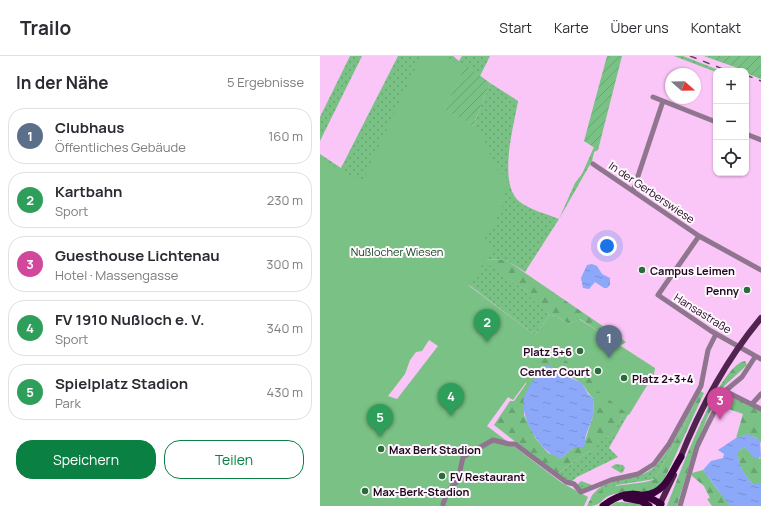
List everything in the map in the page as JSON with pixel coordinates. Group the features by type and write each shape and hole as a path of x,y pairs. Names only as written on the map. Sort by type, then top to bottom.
{"highway":[{"path":"603,506 625,495 644,495 658,492 663,487 680,457"},
{"path":"644,495 660,505"},
{"path":"618,498 636,499 649,506"}],"main road":[{"path":"660,505 680,457 711,391 739,346 761,318"}],"street":[{"path":"653,97 713,121"},
{"path":"634,191 663,101"},
{"path":"749,135 761,140"},
{"name":"In der Gerberswiese","path":"593,164 699,236 761,270"},
{"name":"Hansastraße","path":"699,236 658,296 716,334 761,359"},
{"path":"443,504 448,491 458,480 463,457 493,440 516,444 566,482 574,484 581,492 611,480 638,474 647,470 662,455 701,386 708,350 716,334"},
{"path":"680,506 697,446 725,391 742,377 755,356"},
{"path":"725,391 761,409"},
{"path":"752,404 761,394"}],"green space":[{"path":"350,56 362,56 320,141 320,117"},
{"name":"Nußlocher Wiesen","path":"398,56 453,56 459,61 462,56 490,56 480,76 466,66 444,109 473,126 490,83 518,101 511,139 508,169 509,182 513,194 524,205 559,219 525,272 506,260 481,259 528,292 529,296 550,315 535,335 469,285 320,424 320,154 341,168"},
{"path":"421,56 446,56 464,68 444,109 482,133 494,165 508,180 505,197 500,211 494,225 485,239 494,249 468,285 535,335 550,315 556,316 569,324 579,319 655,368 654,374 629,415 595,389 599,384 550,350 513,400 508,397 487,426 562,483 588,497 584,506 320,506 320,158 362,182","holes":["429,340 438,346 397,399 388,396 405,374 410,360 416,352 422,351"]},
{"path":"607,56 622,56 598,150 584,141"},
{"path":"674,56 683,56 713,68 713,71"},
{"path":"704,56 761,56 761,79 749,74 749,68 738,68"},
{"path":"466,65 490,83 473,126 444,109"},
{"path":"594,147 598,150 594,152 592,161 559,219 575,183 582,174"},
{"path":"480,259 506,260 626,342 620,346 580,319 569,324 556,316 550,315 528,296 528,292"},
{"path":"533,336 653,372 626,418 622,415 612,436 606,437 604,442 599,440 596,450 587,452 557,474 494,425 510,401 514,401 526,384","holes":["560,370 582,384 594,399 593,416 583,447 574,447 562,458 548,453 536,439 524,415 524,399 538,375"]},
{"path":"745,361 747,365 722,388 707,418 691,460 677,506 667,506 689,449 711,402 734,367"},
{"path":"700,391 704,393 664,480 654,489 611,495 599,504 587,506 592,497 608,488 646,482 655,479 685,424"},
{"path":"726,394 761,411 761,443 753,436 736,438 743,414 720,406"},
{"path":"695,402 685,424 655,479 617,485 590,499 602,486 636,477 652,469 670,447"},
{"path":"622,415 626,418 609,448 618,457 577,477 571,482 557,474 587,452 595,450 599,440 612,435"},
{"path":"744,447 760,459 761,457 761,484 753,484 744,474 740,466 738,452"},
{"path":"616,464 623,465 625,468 623,472 621,473 611,467"},
{"path":"703,470 719,492 730,503 730,506 712,506 707,499 710,498 704,486 692,476 692,473"},
{"path":"581,481 592,485 582,490 577,485"},
{"path":"616,502 637,503 642,506 610,506"}],"water":[{"path":"592,264 597,266 602,274 610,278 610,285 607,288 604,288 595,282 589,289 583,288 581,278 587,265"},
{"path":"547,365 560,370 568,377 582,383 588,394 594,399 593,416 585,438 586,444 583,447 574,447 562,458 554,456 540,443 529,425 523,406 524,398 530,384"},
{"path":"748,434 760,440 761,457 755,459 744,447 738,452 738,456 744,474 753,484 761,484 761,506 730,506 703,470 711,461 723,458 724,454 718,450 736,438"}],"railway":[{"path":"690,56 720,68"},
{"path":"749,76 761,81"}],"place":[{"name":"Campus Leimen","path":"642,270"},
{"name":"Penny","path":"747,290"},
{"name":"Kartbahn","path":"487,342"},
{"name":"Platz 5+6","path":"580,351"},
{"name":"Clubhaus","path":"609,358"},
{"name":"Center Court","path":"598,371"},
{"name":"Platz 2+3+4","path":"624,378"},
{"name":"FV 1910 Nußloch e. V.","path":"451,416"},
{"name":"Guesthouse Lichtenau","path":"720,420"},
{"name":"Spielplatz Stadion","path":"380,437"},
{"name":"Max Berk Stadion","path":"381,449"},
{"name":"FV Restaurant","path":"442,476"},
{"name":"Max-Berk-Stadion","path":"365,491"}]}
